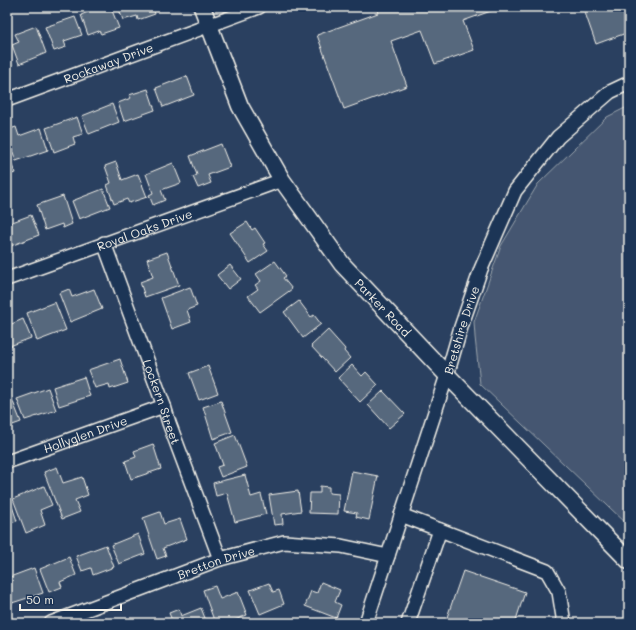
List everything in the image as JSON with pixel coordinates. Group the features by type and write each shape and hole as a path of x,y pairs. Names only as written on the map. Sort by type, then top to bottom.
{"main road":[{"name":"Parker Road","path":"202,7 240,106 282,180 342,264 447,375 629,561"}],"street":[{"name":"Rockaway Drive","path":"7,100 259,7"},
{"name":"Bretshire Drive","path":"366,623 481,269 515,191 558,137 610,92 629,83"},
{"name":"Royal Oaks Drive","path":"7,279 282,180"},
{"name":"Lockern Street","path":"104,243 164,406 168,423 220,560"},
{"name":"Hollyglen Drive","path":"7,462 164,406"},
{"path":"401,515 547,571 559,592 564,623"},
{"path":"408,623 440,530"},
{"name":"Bretton Drive","path":"51,623 220,560 284,542 341,546 388,556"}],"shaded area":[{"path":"629,106 629,526 480,384 474,322 501,246 538,184 607,117"}],"building":[{"path":"86,7 103,7 104,10 111,8 119,28 101,34 99,31 88,35 81,15 88,12"},
{"path":"118,7 153,7 155,14 138,20 137,16 123,20"},
{"path":"376,7 502,7 463,21 474,50 435,64 422,30 391,41 407,86 344,109 317,35 378,13"},
{"path":"583,7 629,7 629,32 596,44"},
{"path":"75,17 82,35 64,41 66,47 54,51 45,27"},
{"path":"36,26 46,53 19,64 12,45 19,42 15,34"},
{"path":"7,51 12,65 7,67"},
{"path":"187,76 194,95 163,107 156,88"},
{"path":"148,89 155,110 124,121 118,103 131,98 129,95"},
{"path":"112,104 119,122 89,134 82,116"},
{"path":"77,117 83,134 73,137 75,144 54,152 46,128"},
{"path":"16,127 19,136 41,128 48,150 16,161 7,135 7,130"},
{"path":"221,144 230,167 208,175 211,183 198,188 193,177 197,175 190,156"},
{"path":"7,153 15,173 7,176"},
{"path":"116,162 122,180 138,174 147,197 129,203 127,199 114,204 107,185 111,183 105,166"},
{"path":"173,163 181,183 161,190 165,200 153,205 149,195 153,193 146,174"},
{"path":"103,189 110,207 79,219 72,201"},
{"path":"63,196 72,224 63,228 62,224 45,230 37,205"},
{"path":"31,215 39,235 8,247 7,224"},
{"path":"247,222 252,230 255,228 265,243 263,244 268,251 250,263 230,233"},
{"path":"167,252 179,285 145,297 140,282 153,277 147,259"},
{"path":"275,261 286,276 283,278 292,289 260,312 248,296 258,289 255,285 261,281 256,274"},
{"path":"230,265 241,279 228,289 217,275"},
{"path":"190,287 197,306 187,310 191,322 172,329 161,298"},
{"path":"69,289 72,297 94,289 102,309 70,322 59,293"},
{"path":"299,301 311,317 314,315 321,324 303,338 284,312"},
{"path":"55,302 66,330 37,341 27,313"},
{"path":"23,319 31,338 7,347 7,326"},
{"path":"328,330 345,349 344,351 350,358 335,372 311,346"},
{"path":"120,359 128,383 110,389 109,384 95,388 88,370"},
{"path":"352,365 362,376 366,372 378,385 360,402 338,378"},
{"path":"208,366 218,393 199,400 189,373"},
{"path":"84,377 90,396 59,406 53,387"},
{"path":"48,388 56,410 25,420 17,399"},
{"path":"8,389 21,422 7,427 7,390"},
{"path":"383,391 405,414 389,428 368,405"},
{"path":"221,401 232,432 213,439 203,407"},
{"path":"235,435 247,467 221,477 217,467 223,465 215,443"},
{"path":"153,444 161,469 131,479 125,461 136,457 134,451"},
{"path":"57,467 63,483 82,477 88,495 75,500 80,512 62,519 44,472"},
{"path":"352,471 378,476 369,520 356,517 357,513 344,511"},
{"path":"245,475 251,497 261,494 266,514 235,522 227,493 216,496 213,483"},
{"path":"44,486 52,505 40,510 45,525 26,533 13,499"},
{"path":"320,486 329,487 329,493 339,494 338,514 309,513 310,493 320,493"},
{"path":"298,491 301,511 282,514 283,524 274,525 269,495"},
{"path":"10,500 17,521 7,524 7,501"},
{"path":"160,512 164,524 180,519 187,539 163,548 166,556 157,559 143,518"},
{"path":"138,534 145,554 119,564 111,545"},
{"path":"106,545 114,567 93,575 91,568 82,571 76,556"},
{"path":"69,557 76,575 60,582 62,587 49,592 40,569"},
{"path":"34,568 43,593 12,603 7,589 7,578"},
{"path":"463,571 525,592 515,623 445,623"},
{"path":"321,582 340,590 335,602 341,605 336,618 305,606 311,591 317,593"},
{"path":"269,583 273,592 279,590 284,604 260,614 250,590"},
{"path":"215,586 220,599 238,592 247,615 235,620 236,623 215,623 203,590"},
{"path":"201,608 207,623 173,623 169,613 179,609 181,616"}]}
